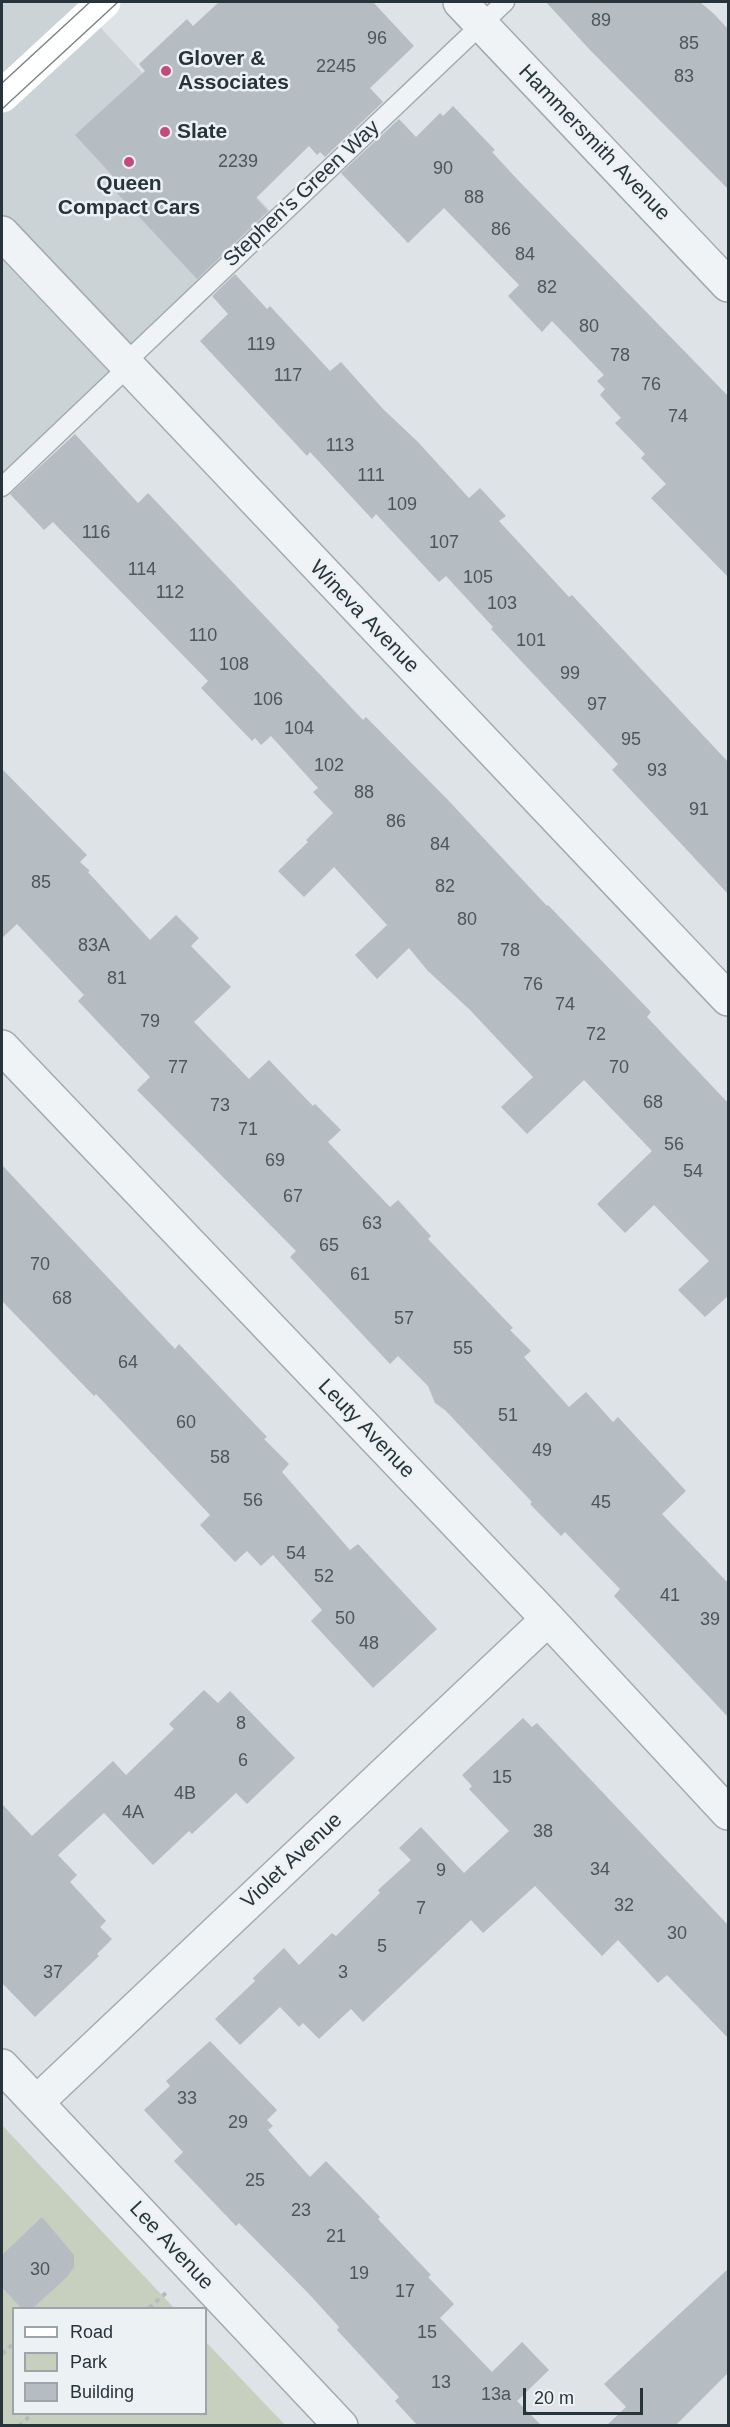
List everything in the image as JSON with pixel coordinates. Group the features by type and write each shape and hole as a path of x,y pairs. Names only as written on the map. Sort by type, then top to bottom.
{"main road":[{"path":"2,96 104,2"}],"street":[{"name":"Hammersmith Avenue","path":"470,13 729,285"},
{"name":"Wineva Avenue","path":"2,233 125,366 729,999"},
{"name":"Leuty Avenue","path":"2,1047 548,1619 729,1813"},
{"name":"Violet Avenue","path":"37,2102 548,1619"},
{"name":"Lee Avenue","path":"2,2066 341,2426"}],"lane":[{"name":"Stephen's Green Way","path":"2,487 125,366 470,13 506,2"}],"path":[{"path":"150,2307 171,2288"},
{"path":"19,2426 31,2415"}],"shaded area":[{"path":"2,2 77,2 283,225 2,493"}],"green space":[{"path":"2,2125 173,2307 12,2307 12,2415 207,2415 207,2343 285,2425 2,2425"}],"building":[{"path":"219,2 373,2 414,46 370,88 383,102 325,157 320,152 317,155 309,146 256,198 268,211 197,279 116,192 122,186 75,135 145,71 139,64 187,19 193,26"},
{"path":"546,2 700,2 714,14 729,30 729,190 590,50"},
{"path":"453,106 495,150 492,152 516,178 729,397 729,578 651,498 666,484 641,458 645,454 615,423 621,418 600,395 605,389 597,381 604,375 552,321 542,332 508,296 519,285 444,208 408,243 341,173 399,119 416,137 440,113 443,116"},
{"path":"235,274 267,309 270,306 330,371 341,362 469,498 480,488 506,516 499,521 569,597 572,595 729,763 729,895 612,770 618,764 491,629 493,627 446,576 439,582 376,514 372,519 310,452 307,456 200,341 228,314 212,296"},
{"path":"75,434 138,503 148,493 363,720 366,717 448,800 547,906 651,1012 647,1017 729,1104 729,1295 705,1317 678,1290 709,1261 654,1205 625,1233 597,1204 652,1151 584,1080 527,1134 501,1107 533,1077 469,1009 428,971 409,948 377,979 355,955 387,925 334,867 304,897 278,871 308,842 306,840 333,813 313,792 318,788 271,736 261,745 255,738 252,741 201,688 208,681 53,522 44,530 10,494"},
{"path":"2,769 87,855 80,862 150,940 176,915 199,938 191,946 231,987 194,1022 249,1079 269,1060 313,1106 315,1104 341,1130 328,1142 390,1207 398,1200 431,1236 428,1239 513,1328 510,1330 531,1351 524,1357 569,1407 586,1392 613,1422 618,1417 686,1491 662,1514 729,1584 729,1718 614,1596 620,1589 565,1532 561,1536 530,1504 532,1502 445,1410 435,1403 428,1386 398,1356 390,1364 290,1257 296,1251 137,1090 150,1077 78,1001 84,995 17,924 2,938"},
{"path":"2,1165 175,1349 179,1344 267,1437 264,1439 289,1464 282,1472 350,1550 358,1544 437,1629 373,1688 311,1621 322,1610 273,1555 261,1566 247,1551 235,1562 200,1525 210,1515 96,1394 94,1396 2,1301"},
{"path":"204,1690 218,1703 230,1691 295,1758 247,1804 236,1793 192,1834 189,1831 153,1865 104,1813 58,1855 77,1875 70,1882 106,1921 100,1927 112,1939 97,1954 99,1956 35,2017 2,1983 2,1804 32,1836 113,1761 126,1775 174,1729 169,1724"},
{"path":"523,1718 532,1727 537,1723 729,1926 729,2039 667,1975 658,1983 618,1940 602,1956 535,1886 483,1933 471,1920 363,2022 351,2009 319,2039 303,2023 299,2027 280,2007 240,2045 215,2019 255,1981 253,1978 284,1948 299,1965 332,1933 336,1936 380,1893 378,1890 411,1860 399,1848 421,1827 464,1873 509,1831 469,1789 472,1786 462,1775"},
{"path":"210,2041 277,2110 267,2120 273,2126 268,2130 310,2177 326,2161 431,2275 428,2277 454,2304 440,2318 492,2372 522,2342 549,2370 517,2401 542,2426 418,2426 395,2401 399,2397 337,2330 339,2327 309,2294 239,2223 236,2226 174,2161 183,2152 144,2110 170,2086 166,2081"},
{"path":"42,2217 74,2255 74,2267 67,2277 34,2307 20,2307 2,2287 2,2255"},
{"path":"729,2268 729,2372 675,2426 606,2426 626,2407 604,2384"}],"tram line":[{"path":"2,83 90,2"},
{"path":"2,109 118,2"}],"place":[{"name":"Glover & Associates","path":"166,71"},
{"name":"Slate","path":"165,132"},
{"name":"Queen Compact Cars","path":"129,162"}]}
